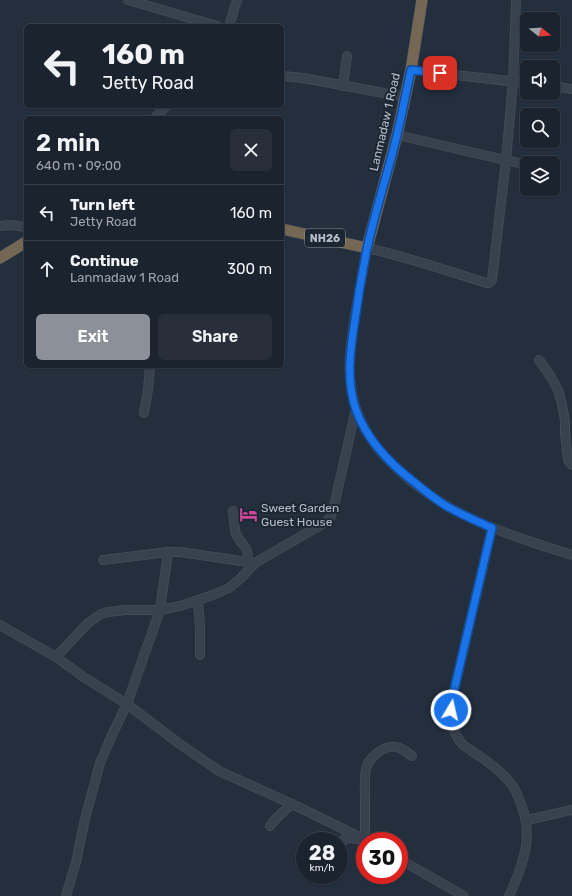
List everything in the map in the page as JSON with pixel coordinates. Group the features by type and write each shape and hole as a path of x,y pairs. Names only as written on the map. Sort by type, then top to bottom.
{"highway":[{"name":"Lanmadaw 1 Road","path":"367,248 406,97 422,0"},
{"name":"NH26","path":"284,229 367,248"},
{"path":"0,258 24,243"}],"street":[{"path":"128,0 210,24"},
{"path":"231,24 237,0"},
{"path":"516,0 506,160 492,280 489,283 486,283 442,268 367,248 358,293 350,356 350,377 356,409 365,430 379,450 397,469 424,491 469,518 492,528 572,555"},
{"path":"343,86 347,56"},
{"path":"411,70 520,82"},
{"path":"284,76 303,78 406,97"},
{"path":"560,87 572,89"},
{"path":"157,116 164,108"},
{"path":"397,135 520,163"},
{"path":"0,226 11,225 24,228"},
{"path":"539,360 558,390 563,410 568,460 572,465"},
{"path":"144,413 150,368"},
{"path":"56,657 88,623 101,614 125,610 160,610 180,606 213,596 229,588 241,578 251,563 326,522 330,518 333,510 356,409"},
{"path":"233,511 235,528 239,540 246,549 251,563"},
{"path":"492,528 452,699 451,723 454,732 463,744 501,773 512,785 522,804 526,820 526,850 509,896"},
{"path":"103,560 168,552 180,552 251,563"},
{"path":"66,896 76,862 85,819 100,763 127,704 160,610 168,552"},
{"path":"198,601 200,655"},
{"path":"0,624 56,657 85,678 127,704 218,771 292,804 356,835"},
{"path":"366,832 365,778 368,765 372,758 386,748 392,747 398,747 412,756"},
{"path":"270,826 279,815 292,804"},
{"path":"526,820 572,810"},
{"path":"408,864 464,896"}],"place":[{"name":"Sweet Garden Guest House","path":"248,515"}],"route":[{"path":"440,73 411,70 397,135 367,248 358,293 350,356 350,377 356,409 365,430 379,450 397,469 424,491 448,507 492,528 452,699 451,710"}]}
